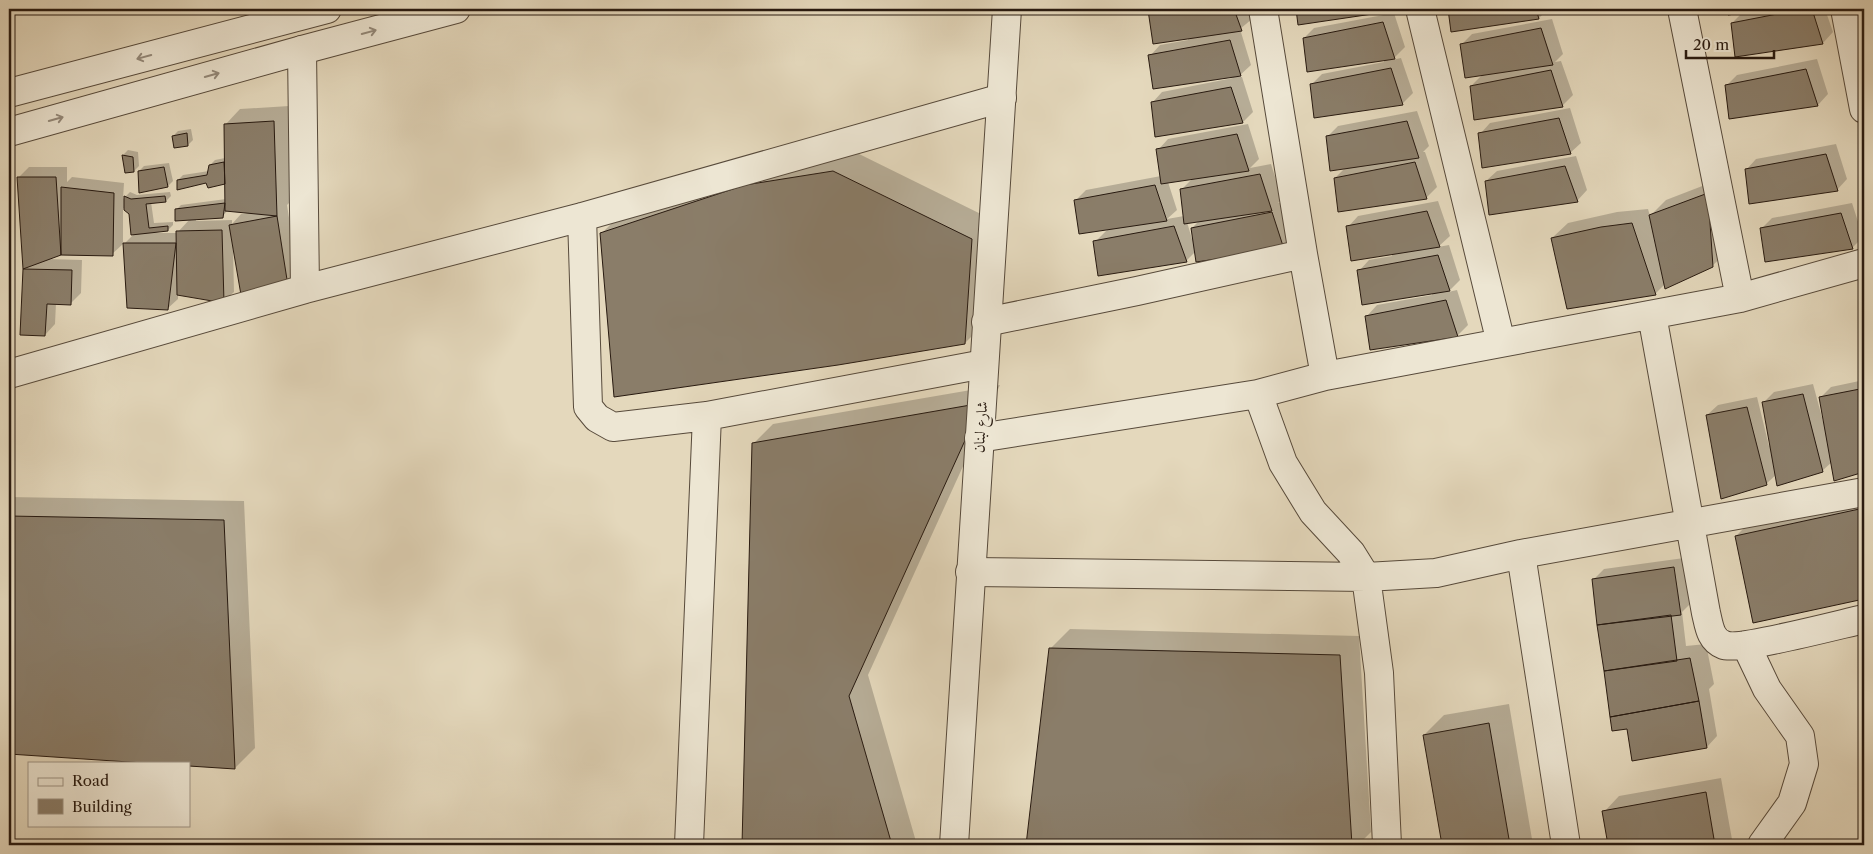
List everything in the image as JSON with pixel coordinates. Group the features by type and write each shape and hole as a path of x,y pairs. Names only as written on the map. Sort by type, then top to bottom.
{"street":[{"path":"9,132 456,9"},
{"name":"شارع لبنان","path":"954,845 986,322 1002,98 1006,9"},
{"path":"1263,9 1325,376"},
{"path":"1420,9 1501,343"},
{"path":"1682,9 1740,298"},
{"path":"1845,9 1864,109"},
{"path":"9,93 311,11"},
{"path":"302,50 305,289"},
{"path":"9,374 305,289 582,217 1002,98"},
{"path":"582,217 588,407 597,418 613,427 707,416 984,364"},
{"path":"986,322 1303,254"},
{"path":"979,438 1258,394 1325,376 1740,298 1864,263"},
{"path":"1652,315 1706,613 1712,635 1725,646 1746,645 1864,619"},
{"path":"1258,394 1283,462 1313,512 1351,553 1366,577 1379,673 1387,845"},
{"path":"689,845 707,416"},
{"path":"970,572 1366,577 1436,573 1521,554 1864,492"},
{"path":"1521,554 1566,845"},
{"path":"1746,645 1767,689 1800,736 1804,764 1792,803 1762,845"}],"building":[{"path":"1234,9 1242,31 1153,44 1148,10"},
{"path":"1296,9 1385,9 1386,12 1298,25"},
{"path":"1448,9 1536,9 1539,19 1451,32"},
{"path":"1727,9 1769,9 1728,15"},
{"path":"1803,9 1812,9 1823,44 1735,57 1731,23"},
{"path":"1383,22 1395,59 1307,72 1303,38"},
{"path":"1541,28 1553,65 1465,78 1460,44"},
{"path":"1230,40 1241,76 1153,89 1148,55"},
{"path":"1391,68 1403,105 1314,118 1310,84"},
{"path":"1806,69 1818,106 1729,119 1725,85"},
{"path":"1551,70 1563,107 1474,120 1470,86"},
{"path":"1231,87 1243,123 1155,137 1151,102"},
{"path":"1559,118 1571,154 1482,168 1478,133"},
{"path":"274,121 277,216 225,211 224,124"},
{"path":"1407,121 1419,158 1330,171 1326,136"},
{"path":"187,133 188,146 174,148 172,136"},
{"path":"1237,134 1249,171 1161,184 1156,149"},
{"path":"1826,154 1838,191 1749,204 1745,169"},
{"path":"122,155 133,157 134,172 125,173"},
{"path":"224,162 225,184 208,188 206,183 177,190 177,180 207,175 209,165"},
{"path":"1415,162 1427,199 1338,212 1334,178"},
{"path":"1565,166 1578,202 1489,215 1485,181"},
{"path":"164,167 168,187 139,193 138,171"},
{"path":"833,171 972,239 965,344 838,365 614,397 600,233 745,185"},
{"path":"1260,174 1272,211 1184,224 1180,189"},
{"path":"17,177 56,177 61,255 23,269"},
{"path":"1155,185 1167,221 1079,234 1074,200"},
{"path":"61,187 114,193 113,256 61,255"},
{"path":"1708,193 1713,267 1665,289 1649,215"},
{"path":"124,196 131,199 165,196 166,202 146,204 149,228 168,226 168,231 131,235 129,214 124,210"},
{"path":"225,203 223,218 175,221 175,209"},
{"path":"1427,211 1440,247 1351,261 1346,226"},
{"path":"1272,212 1284,249 1196,262 1191,228"},
{"path":"1841,213 1853,249 1765,262 1760,228"},
{"path":"277,216 288,286 241,295 229,225"},
{"path":"1632,223 1656,295 1567,309 1551,238 1601,227"},
{"path":"1174,226 1187,262 1098,276 1093,241"},
{"path":"222,230 224,303 177,295 176,231"},
{"path":"123,243 176,243 168,310 127,308"},
{"path":"1438,255 1450,291 1362,305 1357,270"},
{"path":"23,269 72,270 71,305 47,304 45,336 20,335"},
{"path":"1446,300 1458,337 1370,350 1365,316"},
{"path":"1860,389 1864,407 1864,472 1834,481 1819,397"},
{"path":"1803,394 1823,472 1777,486 1762,402"},
{"path":"982,403 849,696 892,845 742,845 752,443"},
{"path":"1747,407 1767,485 1721,499 1706,415"},
{"path":"1864,508 1864,599 1753,623 1735,536"},
{"path":"9,516 224,520 235,769 190,766 190,762 129,762 9,754"},
{"path":"1674,567 1681,615 1597,625 1592,579"},
{"path":"1671,615 1677,661 1604,671 1597,625"},
{"path":"1049,648 1340,655 1352,845 1026,845"},
{"path":"1690,658 1699,701 1610,717 1604,671"},
{"path":"1699,701 1707,748 1632,761 1627,729 1612,731 1610,717"},
{"path":"1489,723 1510,845 1442,845 1423,735"},
{"path":"1706,792 1715,845 1608,845 1602,811"}]}
